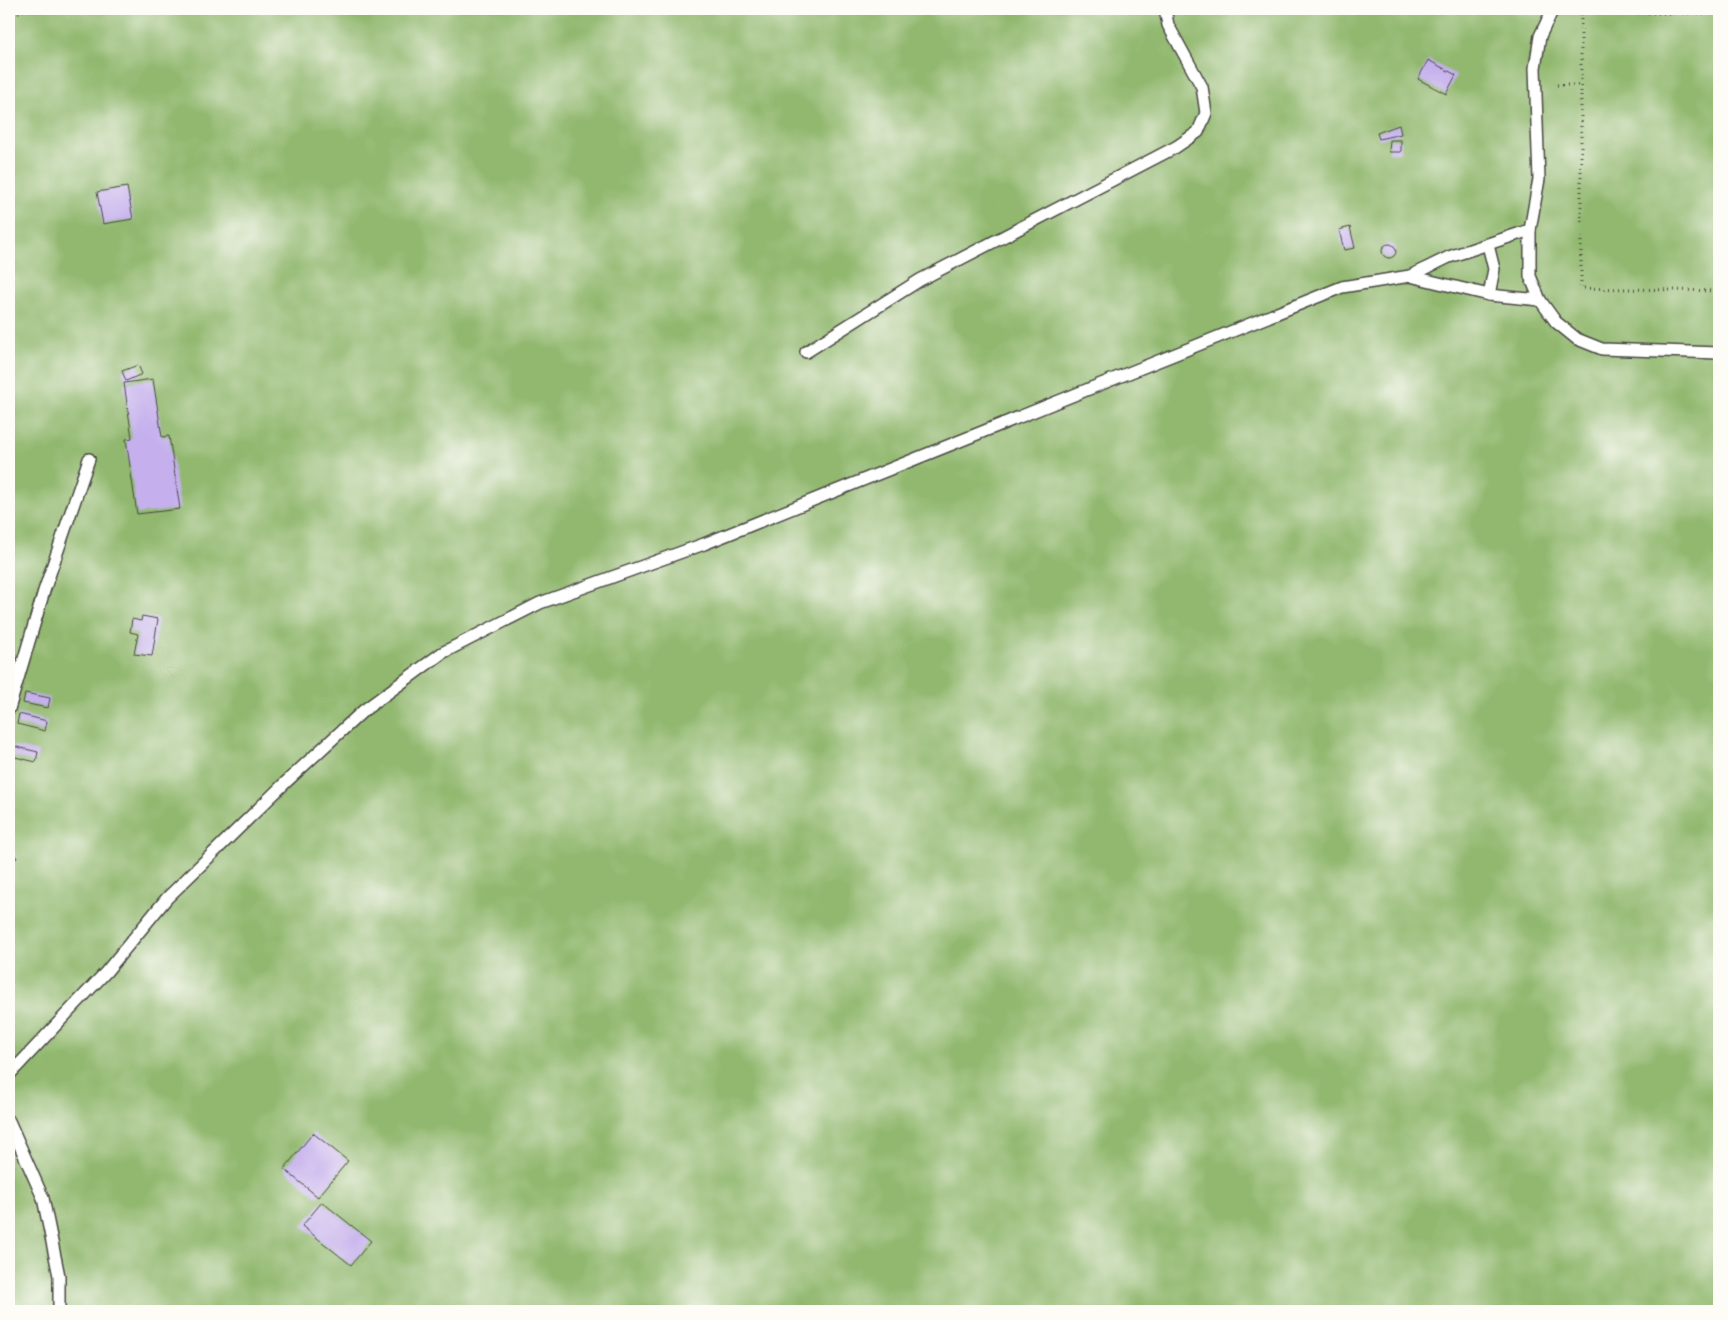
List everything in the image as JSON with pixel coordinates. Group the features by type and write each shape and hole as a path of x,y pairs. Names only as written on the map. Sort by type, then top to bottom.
{"lane":[{"path":"806,352 920,280 1176,147 1198,132 1206,113 1202,87 1168,25 1166,9"},
{"path":"1553,9 1540,36 1535,68 1539,179 1530,230 1530,276 1540,300 1556,322 1577,340 1602,349 1719,353"},
{"path":"9,1075 106,972 167,898 286,782 363,711 442,653 540,603 704,544 1342,287 1410,276 1449,257 1530,230"},
{"path":"1488,245 1494,269 1489,295"},
{"path":"1410,276 1489,295 1540,300"},
{"path":"9,709 44,591 89,459"},
{"path":"9,1121 43,1198 59,1276 59,1311"}],"path":[{"path":"9,17 25,9"},
{"path":"1719,14 1581,12 1581,288 1719,291"},
{"path":"1536,85 1581,85"}],"green space":[{"path":"9,9 1719,9 1719,1311 9,1311"}],"building":[{"path":"1428,60 1456,75 1446,94 1418,79"},
{"path":"1399,125 1401,134 1379,139 1377,133"},
{"path":"1390,140 1401,140 1401,152 1389,152"},
{"path":"127,187 133,219 103,224 97,192"},
{"path":"1350,227 1355,248 1344,250 1339,230"},
{"path":"1389,244 1394,246 1396,251 1394,256 1389,258 1384,256 1382,251 1384,246"},
{"path":"138,365 142,374 126,381 122,371"},
{"path":"153,379 162,437 169,436 180,509 137,514 126,439 132,438 124,383"},
{"path":"142,616 158,619 152,656 134,654 138,634 130,632 132,619 141,621"},
{"path":"25,693 50,698 48,708 23,703"},
{"path":"19,714 47,721 45,731 17,724"},
{"path":"13,746 38,752 36,762 11,756"},
{"path":"9,846 17,858 9,864"},
{"path":"313,1133 348,1161 318,1197 284,1169"},
{"path":"322,1202 371,1241 351,1265 302,1226"}]}
